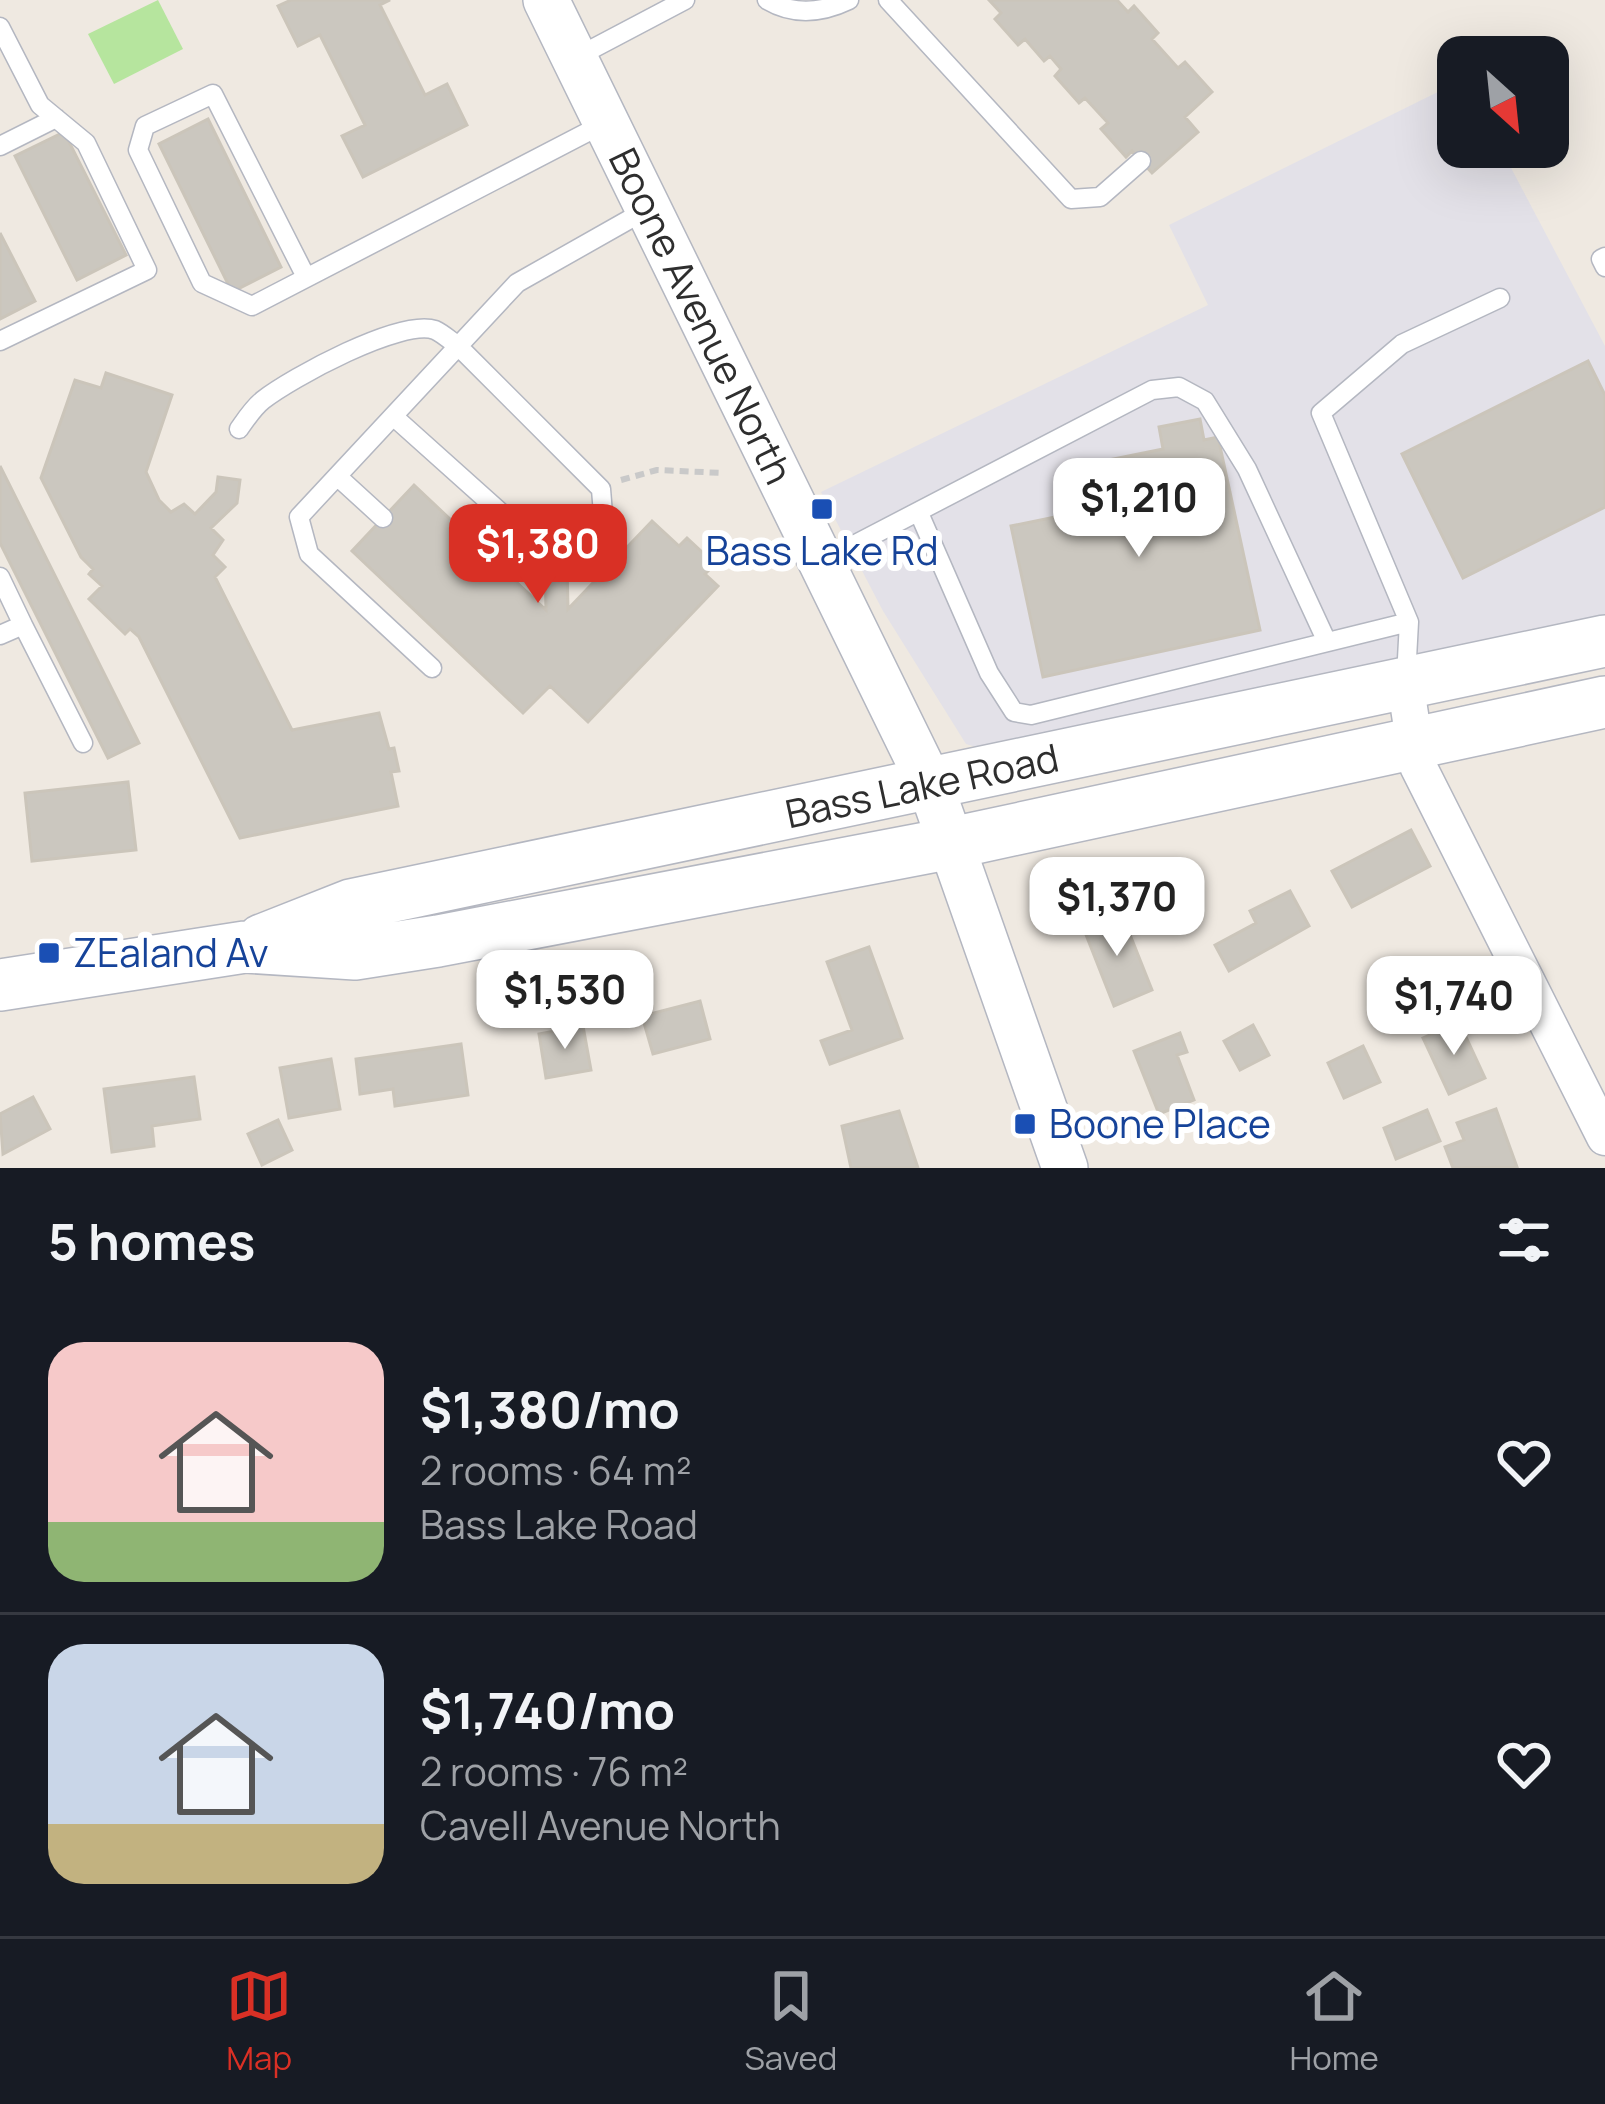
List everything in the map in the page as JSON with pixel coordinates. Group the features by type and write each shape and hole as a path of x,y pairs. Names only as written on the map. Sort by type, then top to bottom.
{"main road":[{"name":"Bass Lake Road","path":"245,947 351,905 1605,641"},
{"name":"Bass Lake Road","path":"3,978 245,947 356,954 952,843 1605,702"}],"street":[{"name":"Boone Avenue North","path":"547,0 930,784 1064,1168"},
{"path":"1405,682 1418,766 1605,1137"}],"lane":[{"path":"575,58 685,0"},
{"path":"767,0 805,12 831,9 849,0"},
{"path":"888,0 1071,199 1100,197 1141,161"},
{"path":"0,27 40,105 86,143 147,270 0,341"},
{"path":"307,277 213,94 146,126 138,150 202,283 252,306 607,122"},
{"path":"0,146 56,118"},
{"path":"432,668 309,554 299,517 517,283 650,208"},
{"path":"1605,256 1601,259 1605,267"},
{"path":"1405,682 1409,622 1321,413 1402,344 1501,298"},
{"path":"239,429 274,392 386,334 410,328 434,330 458,346 601,488 603,514 586,536 563,549 536,544 393,416"},
{"path":"820,562 1152,390 1179,387 1205,401 1247,469 1327,642"},
{"path":"338,476 382,518"},
{"path":"919,513 989,674 1014,712 1030,715 1409,622"},
{"path":"0,577 83,742"},
{"path":"0,635 22,625"}],"path":[{"path":"601,488 657,470 723,473"}],"shaded area":[{"path":"1437,92 1437,168 1511,168 1605,346 1605,620 993,752 966,744 883,611 821,492 1208,305 1169,225"}],"green space":[{"path":"158,0 183,49 114,84 88,34"}],"building":[{"path":"291,0 390,0 380,5 425,95 447,84 467,125 363,177 342,136 365,125 320,35 298,46 278,6"},
{"path":"989,0 1117,0 1128,12 1134,6 1158,33 1152,39 1178,68 1185,62 1212,92 1185,117 1198,132 1152,173 1132,151 1126,157 1101,129 1108,123 1085,98 1079,103 1055,76 1061,69 1050,56 1044,61 1025,39 1018,45 995,19 1001,13"},
{"path":"208,119 281,267 232,292 159,144"},
{"path":"64,132 126,255 77,280 15,156"},
{"path":"0,233 35,301 0,319"},
{"path":"1588,361 1605,395 1605,507 1463,578 1402,454"},
{"path":"106,373 172,395 146,472 159,500 171,512 184,504 195,514 216,492 218,477 240,480 237,503 211,528 223,540 213,555 225,567 215,577 292,730 379,713 399,771 391,772 398,806 240,838 139,637 130,629 125,634 89,599 102,586 89,574 93,569 81,557 41,478 75,380 101,388"},
{"path":"1200,419 1204,440 1218,437 1260,630 1043,677 1011,526 1065,515 1060,494 1114,482 1109,460 1163,449 1159,427"},
{"path":"0,466 139,743 108,758 0,543"},
{"path":"414,485 546,610 545,564 567,564 568,609 652,521 679,546 687,538 715,564 705,574 718,586 588,722 550,686 523,713 352,551"},
{"path":"128,782 136,850 32,861 25,793"},
{"path":"1411,830 1430,866 1352,907 1332,871"},
{"path":"1290,891 1309,926 1229,971 1215,945 1256,923 1250,911"},
{"path":"1121,912 1152,990 1114,1006 1083,927"},
{"path":"869,947 902,1038 830,1064 821,1041 852,1030 827,962"},
{"path":"700,1001 710,1039 653,1054 642,1016"},
{"path":"1459,1022 1485,1078 1449,1094 1423,1038"},
{"path":"1253,1025 1269,1055 1240,1070 1224,1041"},
{"path":"583,1026 591,1070 546,1078 539,1034"},
{"path":"1180,1033 1187,1052 1177,1055 1194,1100 1159,1114 1134,1051"},
{"path":"461,1044 468,1095 395,1106 393,1089 360,1094 356,1059"},
{"path":"1363,1046 1380,1082 1344,1098 1328,1063"},
{"path":"331,1059 340,1109 289,1118 280,1068"},
{"path":"194,1077 200,1119 152,1126 154,1146 112,1152 104,1089"},
{"path":"33,1097 50,1129 3,1154 0,1114"},
{"path":"1496,1109 1517,1167 1453,1168 1445,1147 1464,1140 1457,1123"},
{"path":"1427,1110 1440,1141 1396,1159 1384,1128"},
{"path":"899,1111 918,1168 851,1168 842,1126"},
{"path":"278,1120 292,1150 262,1165 248,1134"}],"place":[{"name":"Bass Lake Rd","path":"822,509"},
{"name":"ZEaland Av","path":"49,953"},
{"name":"Boone Place","path":"1025,1124"}]}
